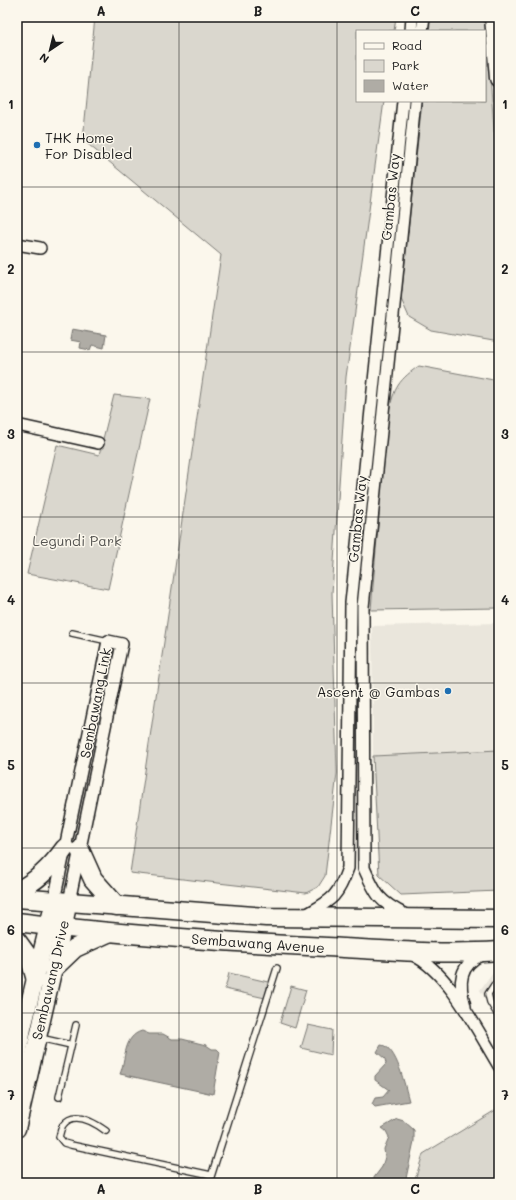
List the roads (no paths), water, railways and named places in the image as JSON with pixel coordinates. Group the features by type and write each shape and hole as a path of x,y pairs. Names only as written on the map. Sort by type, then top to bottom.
{"main road":[{"path":"494,17 499,78"},
{"path":"17,891 28,886 73,849 93,879 117,906"},
{"name":"Sembawang Avenue","path":"17,898 266,917 499,919"},
{"name":"Sembawang Drive","path":"17,1063 23,1028 36,980 62,901"},
{"name":"Sembawang Avenue","path":"17,922 109,932 264,944 400,950 493,951"},
{"name":"Sembawang Drive","path":"17,1129 53,969 55,926"},
{"path":"53,969 75,948 109,932"},
{"path":"17,941 30,959 36,980"}],"street":[{"path":"410,30 412,17"},
{"path":"422,30 424,17"},
{"name":"Gambas Way","path":"302,918 338,893 348,868 351,603 403,102"},
{"name":"Gambas Way","path":"414,919 388,906 378,896 364,868 363,607 415,102"},
{"path":"17,244 40,248"},
{"path":"17,425 98,443"},
{"name":"Sembawang Link","path":"108,641 122,644 62,901 73,849 108,641"},
{"path":"400,950 425,962 439,975 466,1011 499,1066"},
{"path":"466,1011 461,991 462,974 468,962 493,951"}],"lane":[{"path":"72,633 108,641"},
{"path":"210,1183 277,968"},
{"path":"499,983 494,985 488,994 490,1002 499,1017"},
{"path":"59,1097 76,1024"},
{"path":"38,1037 71,1045"},
{"path":"106,1130 82,1118 70,1120 63,1125 59,1137 64,1143 71,1145 212,1175"}],"water":[{"path":"72,329 106,335 104,348 92,345 90,350 80,348 81,342 70,340"},
{"path":"142,1031 149,1034 163,1034 172,1039 182,1039 206,1045 212,1049 217,1049 220,1052 213,1094 120,1074 128,1043 131,1038"},
{"path":"381,1045 387,1047 396,1059 403,1077 409,1101 375,1107 372,1104 375,1098 383,1097 389,1090 375,1080 375,1076 386,1064 385,1059 377,1052"},
{"path":"397,1119 404,1121 414,1130 414,1141 405,1183 370,1183 382,1167 385,1157 384,1149 389,1137 386,1131 382,1128"}],"place":[{"name":"THK Home For Disabled","path":"37,145"},
{"name":"Ascent @ Gambas","path":"448,691"}],"park label":[{"name":"Legundi Park","path":"77,540"}]}
